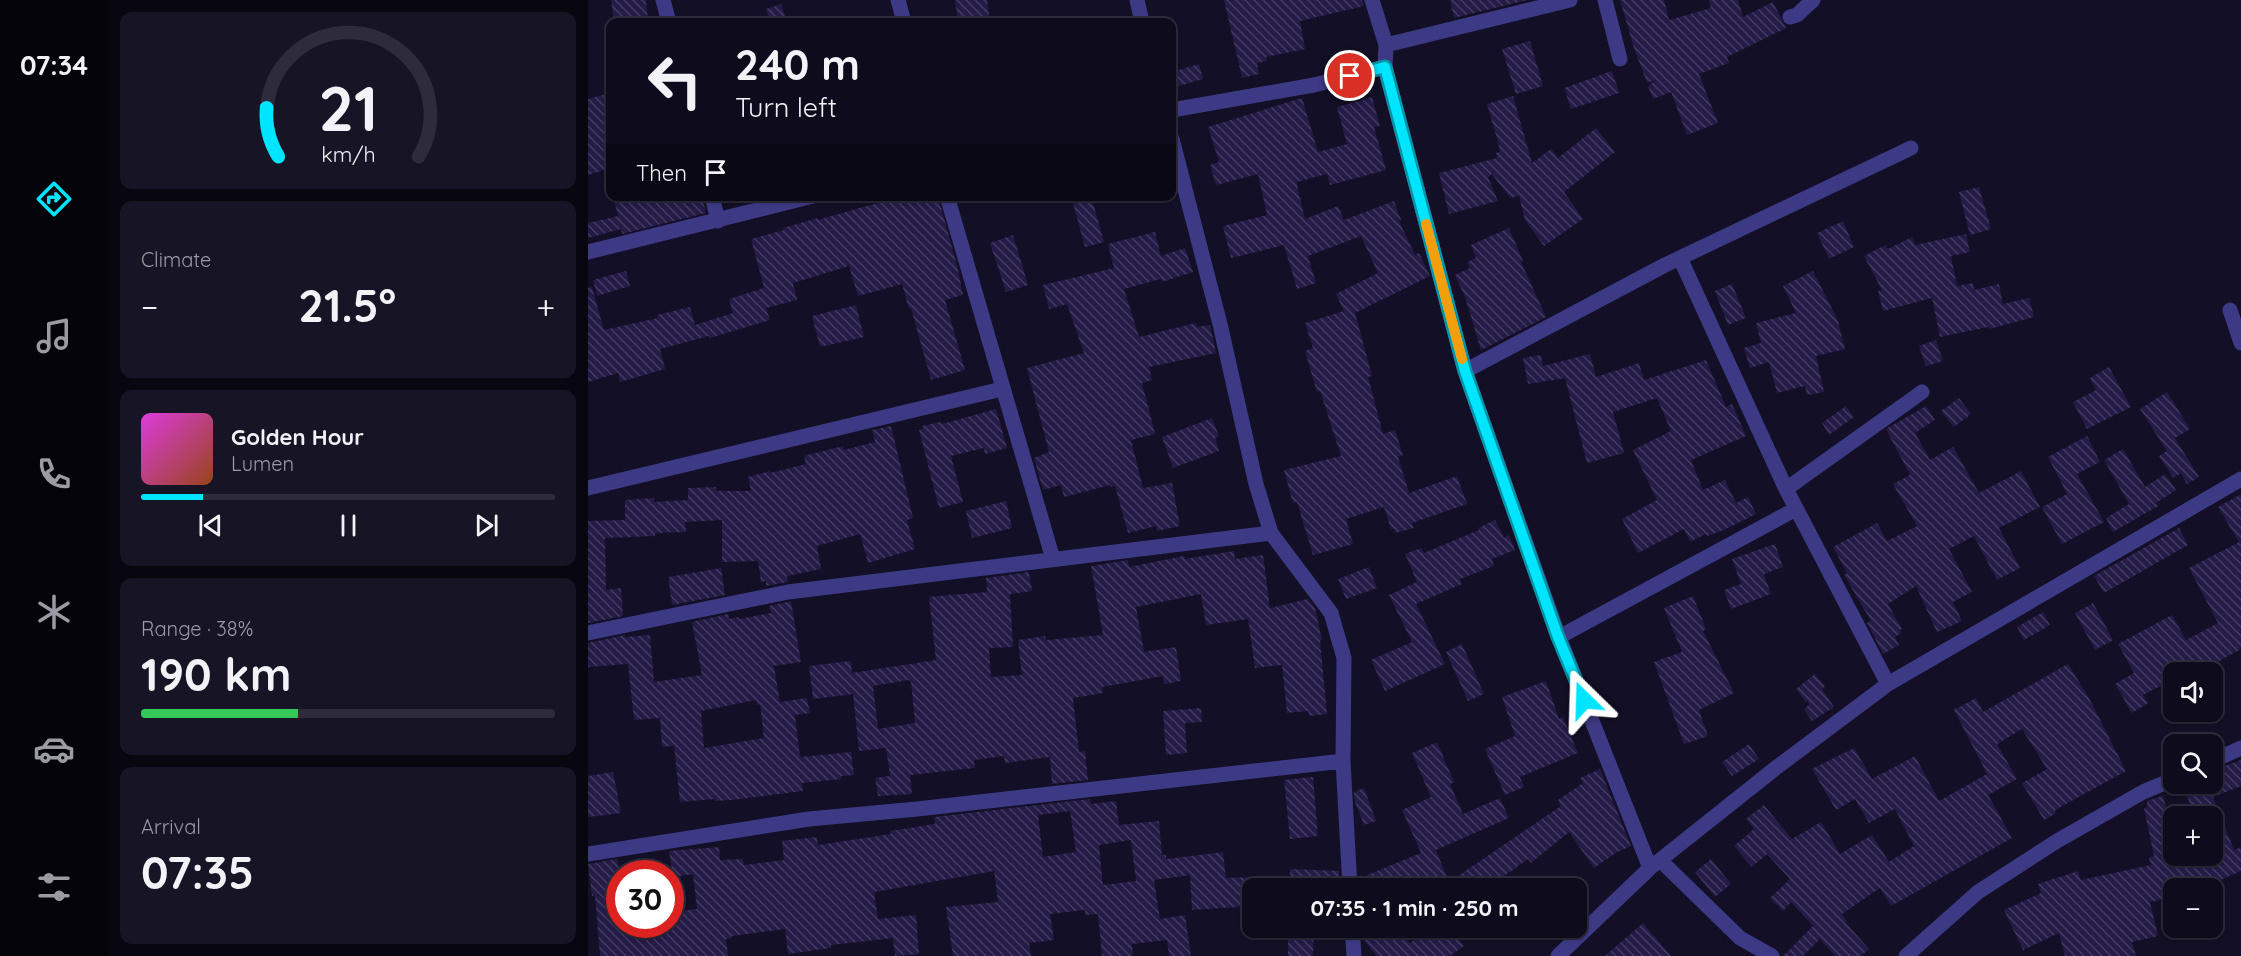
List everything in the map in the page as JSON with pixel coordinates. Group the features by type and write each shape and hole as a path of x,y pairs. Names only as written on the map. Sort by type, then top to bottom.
{"street":[{"path":"663,0 668,18"},
{"path":"898,0 903,18"},
{"path":"1137,0 1141,18"},
{"path":"1372,0 1386,45 1385,67 1465,371 1558,637 1656,864 1740,938 1772,956"},
{"path":"1386,45 1570,0"},
{"path":"1605,0 1620,59"},
{"path":"1790,17 1797,15 1813,0"},
{"path":"1176,109 1314,85 1385,67"},
{"path":"1465,371 1680,258 1911,148"},
{"path":"1176,154 1220,324 1256,484 1271,533 1331,613 1344,658 1343,761 1349,878"},
{"path":"713,201 718,221"},
{"path":"588,252 794,201"},
{"path":"948,201 1053,559"},
{"path":"1680,258 1786,489 1888,684"},
{"path":"2230,310 2241,343"},
{"path":"588,489 1002,389"},
{"path":"1786,489 1922,392"},
{"path":"1558,956 1656,864 1777,767 1888,684 2241,479"},
{"path":"1558,637 1796,509"},
{"path":"588,633 788,592 1271,533"},
{"path":"2223,756 2241,748"},
{"path":"588,854 808,819 1343,761"},
{"path":"1906,956 1978,892 2066,836 2143,792 2163,784"},
{"path":"1353,938 1354,956"}],"building":[{"path":"611,0 646,0 648,18 613,18"},
{"path":"955,0 987,0 989,18 957,18"},
{"path":"1224,0 1362,0 1364,6 1300,21 1305,49 1266,57 1267,61 1257,63 1259,74 1242,78"},
{"path":"1450,0 1527,0 1454,18"},
{"path":"1620,0 1664,0 1669,20 1711,8 1709,0 1738,0 1743,17 1773,2 1786,28 1727,57 1729,63 1699,74 1718,123 1687,135 1671,92 1653,99 1648,86 1656,80 1647,83"},
{"path":"781,4 786,18 769,18 766,9"},
{"path":"1530,41 1543,86 1516,94 1502,49"},
{"path":"1199,64 1203,79 1176,87 1176,71"},
{"path":"1612,71 1619,93 1571,109 1564,88"},
{"path":"606,94 606,169 588,175 588,99"},
{"path":"1513,96 1532,163 1551,149 1558,158 1596,128 1615,152 1564,192 1583,219 1544,246 1525,220 1519,196 1510,198 1492,174 1488,177 1498,201 1449,214 1439,173 1497,158 1496,153 1500,152 1487,104"},
{"path":"1372,97 1380,126 1374,127 1386,170 1330,185 1327,174 1297,182 1298,190 1305,219 1338,206 1344,220 1394,201 1401,220 1399,221 1415,255 1419,253 1430,276 1355,313 1372,376 1368,377 1383,434 1395,430 1403,455 1398,457 1409,493 1457,476 1467,504 1412,523 1414,528 1395,533 1394,529 1391,529 1384,507 1346,519 1353,544 1313,555 1297,502 1293,503 1284,470 1341,456 1320,391 1317,392 1305,351 1313,348 1305,323 1344,311 1336,294 1378,273 1361,236 1308,256 1316,283 1297,289 1284,245 1231,258 1223,226 1267,215 1258,174 1216,185 1210,165 1219,162 1208,127 1302,98 1318,152 1347,144 1337,107"},
{"path":"1979,187 1991,229 1970,235 1959,192"},
{"path":"614,201 703,201 706,213 622,234 621,229 588,238 588,223 618,216"},
{"path":"888,201 939,201 963,295 945,300 965,370 931,380 902,284 858,296 849,266 793,283 797,300 766,308 770,320 710,338 709,336 660,349 665,369 620,382 618,373 588,382 588,288 592,287 604,330 658,318 657,315 690,307 695,325 733,313 729,299 764,288 751,239"},
{"path":"1072,201 1092,201 1104,242 1085,247"},
{"path":"1843,221 1854,247 1829,259 1817,233"},
{"path":"1509,228 1523,261 1521,262 1546,317 1481,350 1465,297 1455,275 1470,268 1467,262 1476,258 1471,245"},
{"path":"1155,232 1161,256 1185,248 1193,272 1162,282 1161,279 1124,289 1139,337 1196,323 1197,327 1210,325 1216,353 1149,367 1152,380 1142,383 1155,434 1131,440 1143,488 1172,483 1180,526 1157,531 1156,526 1128,533 1115,486 1110,485 1064,497 1061,485 1043,490 1034,458 1049,452 1027,368 1084,353 1067,304 1049,309 1043,285 1114,268 1108,244"},
{"path":"1966,234 1970,252 1951,256 1957,286 1973,283 1974,290 1999,284 2003,304 2029,298 2034,317 1989,329 1988,327 1940,337 1932,298 1883,311 1878,291 1882,290 1864,256 1885,245 1888,249 1912,237 1915,245"},
{"path":"1013,235 1028,285 1006,292 990,243"},
{"path":"626,271 630,286 597,296 593,280"},
{"path":"1813,271 1838,321 1845,349 1816,356 1824,392 1807,395 1805,386 1777,393 1769,362 1750,368 1744,348 1761,343 1756,323 1796,313 1783,286"},
{"path":"1732,284 1746,318 1728,325 1715,291"},
{"path":"856,305 864,337 820,347 812,316"},
{"path":"1936,340 1943,361 1926,366 1919,346"},
{"path":"1590,354 1596,377 1639,363 1644,380 1706,360 1726,407 1732,404 1746,436 1691,460 1703,490 1725,480 1736,503 1748,497 1756,514 1724,530 1707,536 1706,534 1690,542 1684,529 1638,553 1622,519 1657,500 1633,450 1671,431 1657,398 1613,412 1624,453 1587,463 1565,378 1528,384 1523,358 1541,355 1543,366"},
{"path":"2109,367 2131,407 2087,429 2073,402 2096,390 2090,378"},
{"path":"2167,392 2190,429 2175,438 2199,477 2187,484 2181,473 2173,478 2159,456 2167,451 2140,409"},
{"path":"1959,398 1971,414 1954,427 1941,411"},
{"path":"1846,406 1854,417 1829,435 1822,423"},
{"path":"1926,406 1935,420 1915,433 1930,460 1953,447 1979,493 2021,471 2040,507 1999,528 2020,568 1997,580 1974,536 1949,549 1972,592 1953,602 1962,621 1937,632 1916,586 1888,604 1902,629 1901,633 1895,637 1899,645 1883,654 1867,623 1871,621 1844,575 1847,573 1833,547 1877,523 1887,541 1917,526 1893,484 1910,475 1886,429"},
{"path":"996,409 1007,448 985,454 984,448 951,456 963,502 939,508 919,430 923,429 922,426 941,422 942,424"},
{"path":"1212,418 1219,436 1215,438 1219,451 1173,468 1162,437"},
{"path":"891,426 913,518 907,520 915,549 868,563 860,534 817,546 821,569 787,576 788,582 766,586 766,581 761,582 758,561 722,562 722,520 685,522 686,532 605,538 606,590 621,588 623,616 588,623 588,521 625,520 625,500 654,498 654,502 688,500 688,488 716,487 716,491 751,491 748,477 806,464 804,456 843,446 844,450 875,442 872,430"},
{"path":"2087,436 2100,462 2077,474 2104,522 2062,544 2042,507 2067,494 2048,457"},
{"path":"2123,449 2145,487 2165,474 2176,490 2156,503 2158,506 2113,532 2106,518 2129,504 2104,460"},
{"path":"2241,494 2241,649 2217,662 2163,662 2163,685 2143,695 2148,703 2132,713 2115,684 2134,673 2118,644 2172,615 2186,640 2218,623 2189,568 2239,542 2218,507"},
{"path":"1006,501 1012,528 972,538 966,511"},
{"path":"1495,520 1504,538 1509,535 1515,550 1492,559 1494,566 1460,579 1462,584 1416,604 1445,664 1385,691 1371,660 1412,642 1389,595 1417,582 1405,554 1421,548 1424,553 1479,530 1478,528"},
{"path":"2179,528 2188,545 2104,593 2094,576"},
{"path":"1775,544 1783,567 1764,574 1771,594 1731,609 1724,590 1741,584 1732,559"},
{"path":"1234,551 1235,559 1263,555 1270,608 1308,599 1315,608 1322,640 1320,640 1327,714 1309,716 1308,711 1287,713 1282,665 1255,668 1248,619 1206,625 1201,594 1136,607 1144,652 1176,647 1181,681 1164,684 1163,676 1102,687 1103,693 1073,698 1079,752 1085,751 1088,780 1052,784 1050,757 1005,763 1004,756 974,760 975,768 910,775 912,794 878,796 875,778 890,776 886,748 859,751 853,694 813,699 809,666 851,661 852,673 936,660 929,597 987,592 986,578 1029,572 1032,591 1010,594 1013,647 989,648 991,677 1022,675 1018,640 1045,636 1046,640 1103,635 1091,566 1128,560 1129,567 1184,556 1185,559","holes":["909,680 915,723 878,729 873,686"]},
{"path":"1369,567 1377,588 1346,599 1338,579"},
{"path":"721,568 725,595 672,605 668,577"},
{"path":"1693,596 1706,629 1703,631 1734,693 1699,710 1708,736 1684,744 1654,662 1682,652 1664,608"},
{"path":"791,601 801,662 774,666 780,702 807,698 810,713 795,715 800,757 851,752 854,775 841,776 842,779 802,783 803,791 732,800 680,802 674,746 662,747 660,718 634,720 628,664 588,667 588,643 625,635 625,637 650,635 654,682 702,675 692,622 728,614 729,619 738,617 739,619 771,613 769,606","holes":["756,700 757,705 760,704 764,738 704,748 701,711"]},
{"path":"2093,603 2113,640 2095,650 2075,613"},
{"path":"2043,612 2050,625 2024,640 2017,627"},
{"path":"1462,644 1484,694 1468,701 1446,652"},
{"path":"2068,664 2089,698 2126,771 2055,810 2056,813 2044,820 2022,783 2047,769 2022,729 1997,744 2017,779 1988,795 2012,838 1891,906 1880,888 1842,914 1847,921 1845,922 1869,949 1861,956 1835,956 1820,939 1803,956 1783,956 1813,926 1791,902 1783,911 1770,898 1790,879 1767,854 1752,867 1734,846 1754,829 1746,819 1764,805 1792,839 1821,822 1840,854 1872,835 1889,862 1914,846 1895,809 1869,823 1855,799 1836,810 1812,769 1854,748 1872,779 1915,756 1939,801 1987,774 1954,710 1976,698 1983,712"},
{"path":"1815,674 1825,686 1822,689 1834,707 1812,721 1804,709 1809,705 1808,701 1806,702 1796,689"},
{"path":"1546,681 1559,719 1563,717 1578,753 1520,777 1524,787 1505,795 1485,749 1515,736 1502,697"},
{"path":"1201,708 1202,722 1185,723 1187,753 1166,755 1163,711"},
{"path":"1437,742 1454,782 1450,784 1463,814 1500,798 1509,818 1436,850 1447,878 1368,878 1367,875 1421,853 1402,810 1431,797 1412,753"},
{"path":"1749,744 1759,759 1732,776 1722,762"},
{"path":"2241,760 2241,786 2223,793 2223,767"},
{"path":"1600,769 1631,846 1617,852 1594,868 1569,832 1531,863 1528,859 1501,878 1455,878 1561,806 1558,800 1583,783 1580,778"},
{"path":"613,772 621,813 588,817 588,776"},
{"path":"1313,777 1318,836 1290,839 1284,780"},
{"path":"1364,788 1376,821 1364,825 1355,802 1354,792"},
{"path":"2186,794 2221,794 2213,797 2217,806 2191,806"},
{"path":"2163,796 2166,806 2163,806 2163,866 2223,866 2223,822 2234,850 2241,847 2241,871 2223,879 2163,878 2163,899 2150,902 2158,936 2132,942 2136,956 2065,956 2059,933 2023,950 2004,910 2041,893 2038,884 2078,871 2081,880 2151,865 2149,858 2154,856 2144,808 2147,807 2147,801"},
{"path":"1090,799 1091,804 1116,801 1119,825 1159,821 1162,855 1166,855 1166,859 1223,852 1226,878 1252,877 1252,878 1242,878 1242,907 1192,910 1190,875 1154,880 1160,919 1185,915 1191,956 1169,956 1167,940 1132,944 1133,956 1102,956 1098,914 1085,915 1085,910 1050,914 1054,940 1029,943 1031,956 953,956 946,907 998,902 994,871 874,892 878,919 916,915 919,954 895,956 893,938 831,945 831,948 788,954 785,929 732,936 726,939 728,956 600,956 595,895 592,896 588,864 606,861 606,938 684,938 684,910 697,909 693,874 684,875 684,860 670,860 669,851 719,847 720,860 743,859 744,865 784,860 782,841 817,837 818,845 891,834 890,831 935,824 934,817","holes":["1070,811 1076,852 1043,857 1038,815","1131,840 1136,881 1103,885 1099,845"]},
{"path":"1711,859 1731,884 1715,897 1695,872"},
{"path":"1290,869 1339,871 1339,878 1290,878"},
{"path":"1643,923 1671,956 1605,956"},
{"path":"1288,938 1314,938 1313,956 1288,956"},
{"path":"1406,938 1410,943 1417,938 1458,938 1464,946 1450,956 1377,956 1363,939"}],"slow traffic":[{"path":"1426,224 1462,359"}],"route":[{"path":"1350,76 1385,67 1465,371 1558,637 1584,700"}]}
